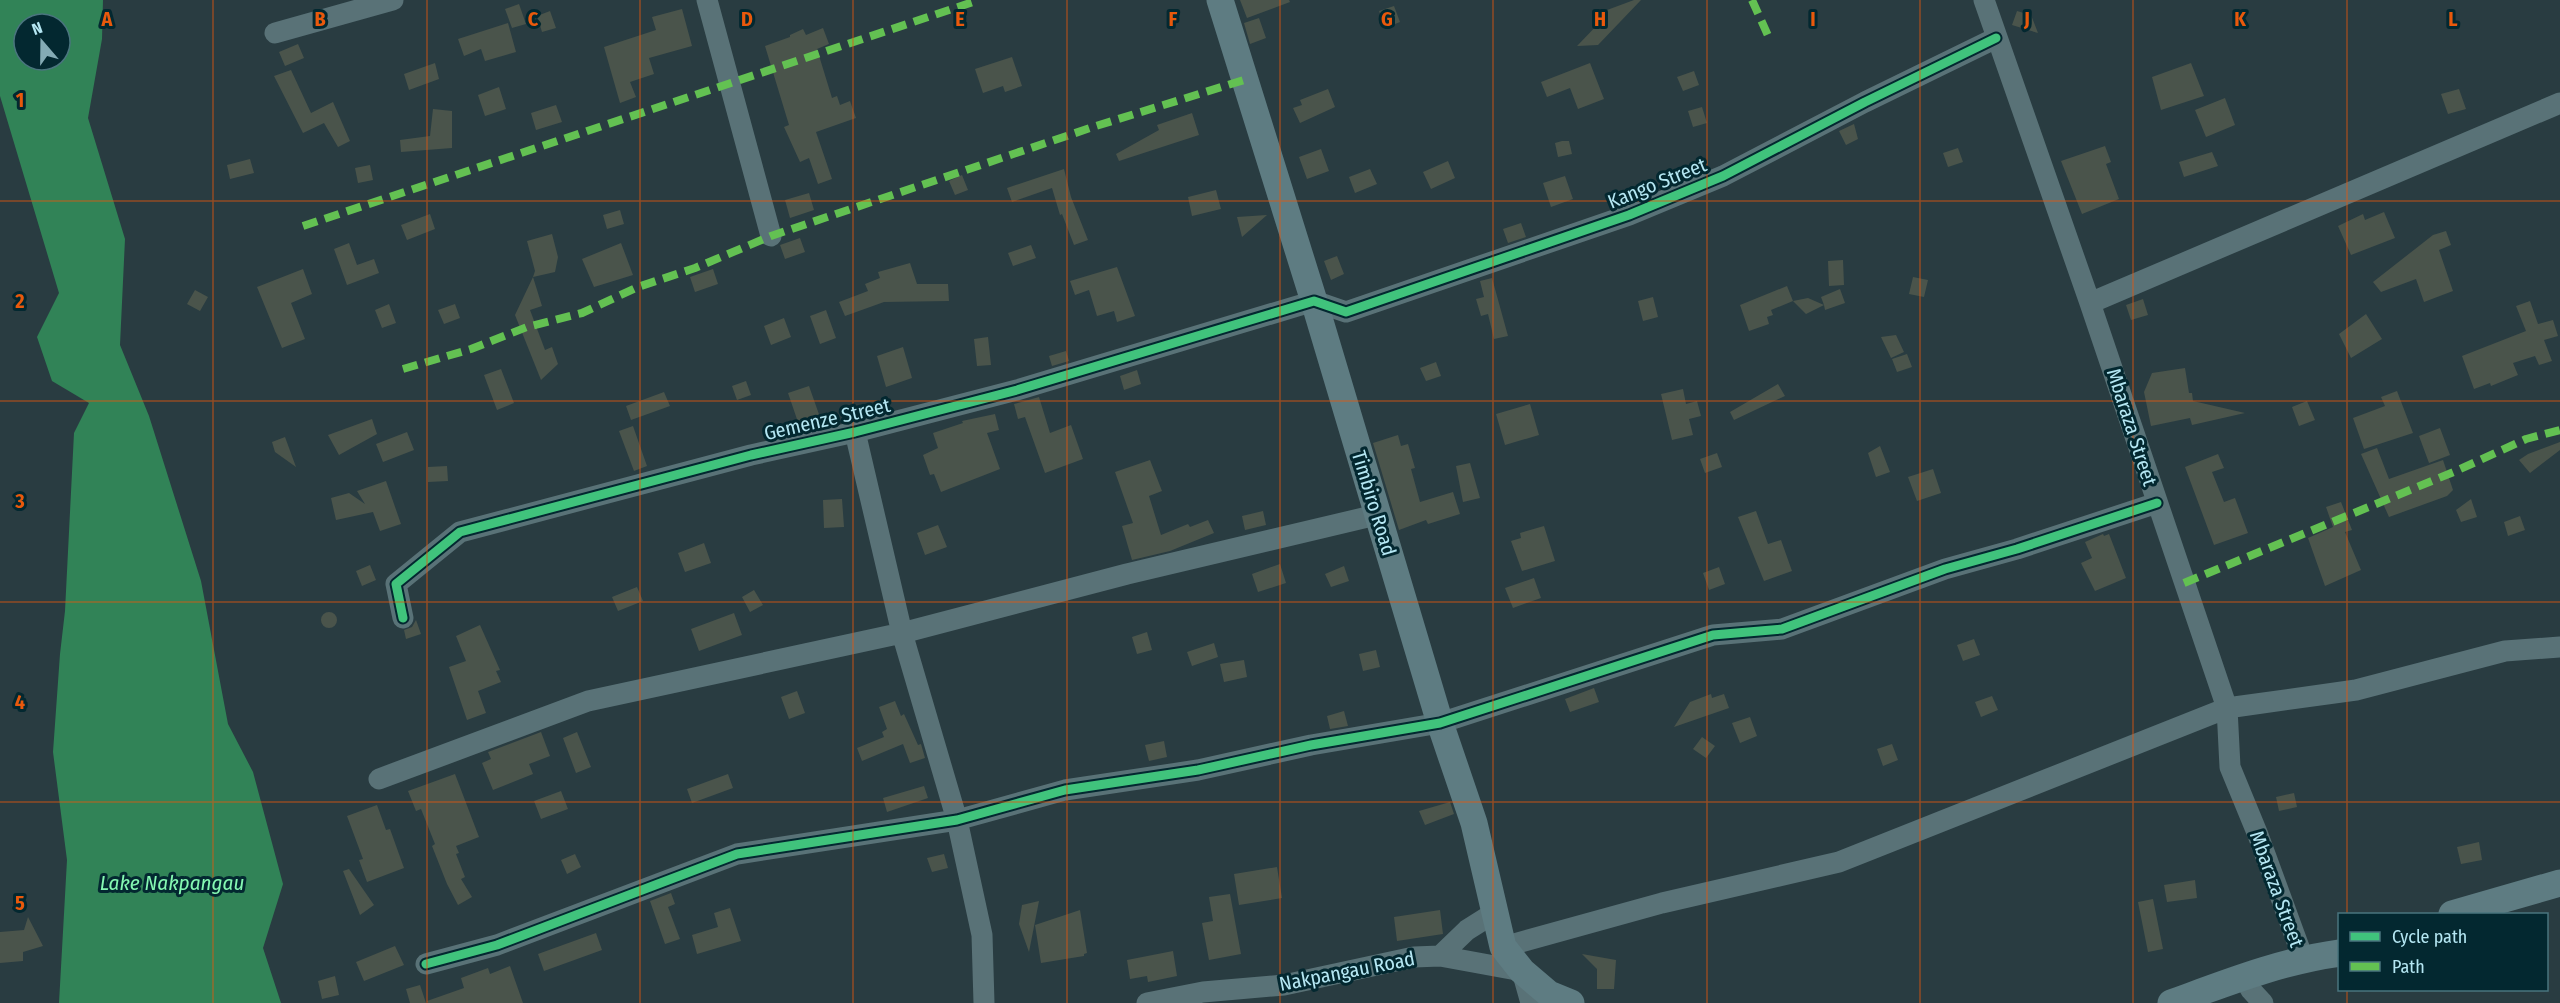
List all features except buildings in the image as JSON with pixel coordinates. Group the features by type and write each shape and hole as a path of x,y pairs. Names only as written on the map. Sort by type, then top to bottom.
{"main road":[{"name":"Timbiro Road","path":"1220,0 1314,301 1376,515 1413,628 1440,723 1474,823 1503,947 1522,971"},
{"path":"2459,913 2560,883"},
{"path":"2171,1003 2243,976 2303,958 2338,953"},
{"path":"1522,971 1549,994 1571,1003"}],"street":[{"path":"275,33 393,0"},
{"path":"707,0 771,236"},
{"name":"Mbaraza Street","path":"1984,0 2090,303 2227,708 2230,767 2258,835 2303,958"},
{"name":"Kango Street","path":"1314,301 1346,312 1629,215 1723,176 1865,102 1996,38"},
{"path":"2090,303 2560,103"},
{"name":"Gemenze Street","path":"403,618 396,584 460,531 751,455 855,432 1017,390 1314,301"},
{"path":"855,432 902,633 957,819 982,935 984,1003"},
{"path":"426,964 497,945 737,854 957,819 1065,790 1198,770 1311,745 1440,723 1713,636 1782,629 1945,569 2017,549 2157,503"},
{"path":"379,779 588,701 902,633 1127,574 1376,515"},
{"path":"1503,947 1662,903 1839,862 2227,708 2356,690 2505,651 2560,647"},
{"name":"Nakpangau Road","path":"1440,956 1467,930 1494,913"},
{"name":"Nakpangau Road","path":"1147,1003 1203,992 1284,985 1414,957 1440,956 1522,971"},
{"name":"Timbiro Road","path":"1522,971 1532,1003"},
{"path":"2243,976 2251,990 2264,1003"}],"water":[{"name":"Lake Nakpangau","path":"0,0 103,0 102,39 88,118 125,239 120,345 149,416 201,581 228,724 253,772 283,884 263,948 281,1003 59,1003 67,860 53,752 65,611 74,433 89,403 52,381 37,337 59,293 0,96"}],"marked path":[{"path":"303,226 979,0"},
{"path":"1752,0 1770,40"},
{"path":"403,369 471,349 527,327 582,313 638,287 695,268 771,236 1096,126 1244,80"},
{"path":"2184,583 2456,471 2526,439 2560,430"}],"cycle path":[{"path":"403,618 396,584 460,532 751,455 855,432 1017,390 1314,301 1346,312 1629,215 1723,176 1865,102 1996,38"},
{"path":"426,964 497,945 737,854 957,820 1065,790 1198,770 1311,745 1440,723 1713,635 1782,629 1945,569 2017,549 2157,503"}]}
